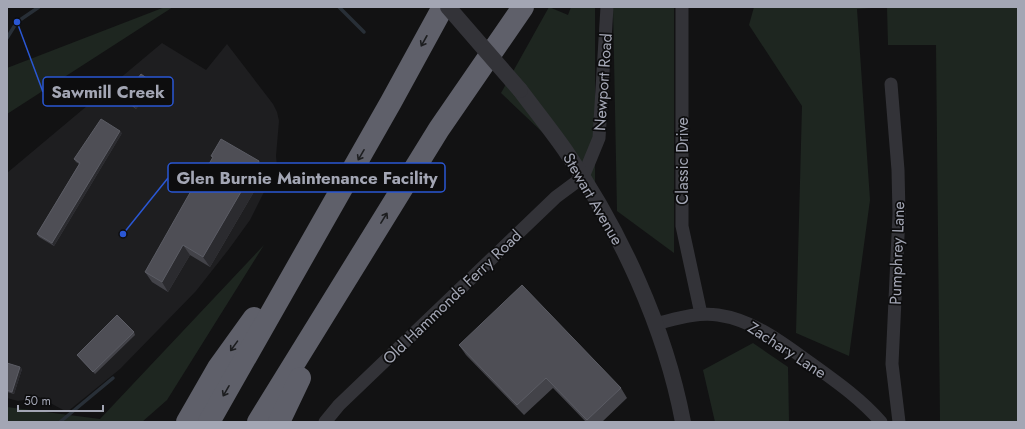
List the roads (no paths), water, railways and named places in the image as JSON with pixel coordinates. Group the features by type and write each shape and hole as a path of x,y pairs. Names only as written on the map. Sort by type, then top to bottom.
{"highway":[{"path":"209,422 442,7"},
{"path":"439,129 506,7"},
{"path":"258,422 439,129 522,7"},
{"path":"187,422 218,368 322,223"},
{"path":"279,422 364,251"}],"street":[{"name":"Stewart Avenue","path":"448,7 520,90 565,150 583,177 619,243 655,324 671,369 683,422"},
{"name":"Newport Road","path":"583,177 599,138 607,7"},
{"name":"Classic Drive","path":"682,7 682,226 701,314"},
{"name":"Pumphrey Lane","path":"891,84 898,170 899,214 892,364 898,422"},
{"name":"Old Hammonds Ferry Road","path":"325,422 339,405 539,214 556,198 583,177"},
{"name":"Zachary Lane","path":"655,324 701,314 732,318 764,331 841,385 870,409 881,422"}],"waterway":[{"path":"7,38 17,22 39,7"},
{"path":"339,7 364,32"},
{"path":"60,422 113,378"}],"place":[{"name":"Sawmill Creek","path":"17,22"},
{"name":"Glen Burnie Maintenance Facility","path":"123,234"}]}
